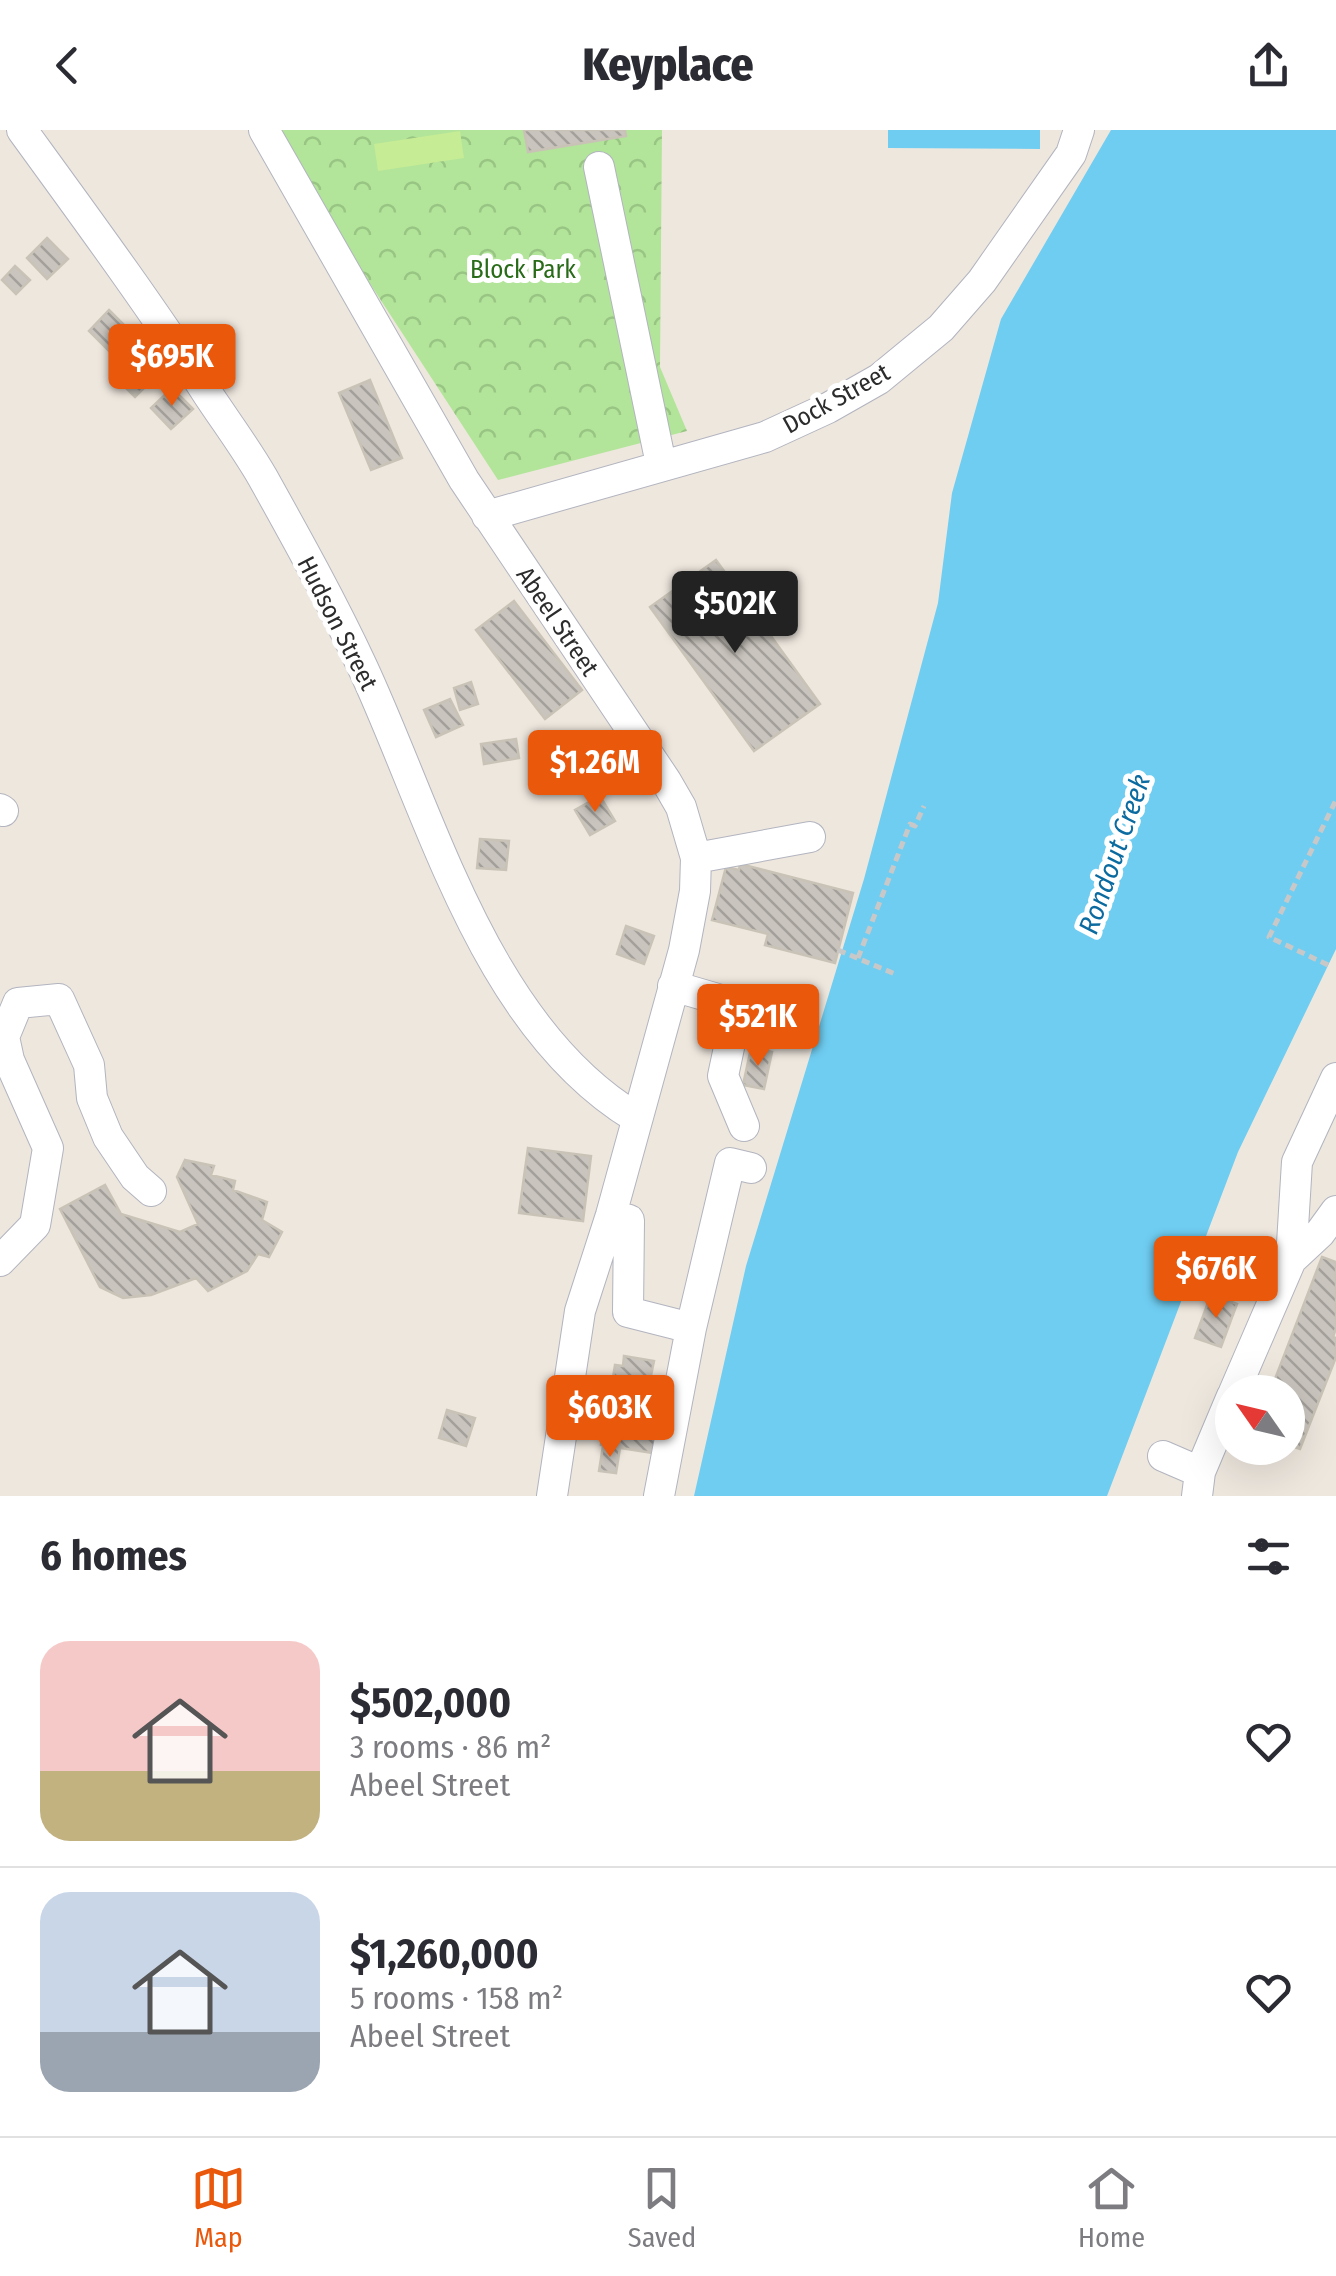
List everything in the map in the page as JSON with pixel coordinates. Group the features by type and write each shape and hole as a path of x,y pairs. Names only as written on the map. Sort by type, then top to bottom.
{"street":[{"name":"Hudson Street","path":"22,130 171,337 262,476 361,664 466,904 500,970 536,1025 589,1083 607,1100 636,1117"},
{"name":"Abeel Street","path":"264,130 487,516 666,781 681,807 696,858 695,891 673,986 611,1215 580,1311 552,1496"},
{"name":"Dock Street","path":"487,516 765,437 878,379 941,328 982,281 1071,154 1079,130"},
{"path":"600,167 661,464"},
{"path":"696,858 810,837"},
{"path":"673,986 738,1005 722,1076 744,1126"},
{"path":"0,1261 35,1224 48,1148 9,1060 4,1037 18,1003 59,999 88,1065 92,1098 108,1137 135,1177 150,1191"},
{"path":"1241,1375 1291,1260 1298,1162 1336,1078"},
{"path":"659,1496 690,1328 730,1162 751,1168"},
{"path":"1291,1260 1320,1233 1336,1211"},
{"path":"611,1215 629,1220 628,1312 690,1328"},
{"path":"1163,1456 1198,1484 1215,1440"}],"path":[{"path":"1328,965 1269,936 1336,800"},
{"path":"858,958 910,824 914,826 924,806"},
{"path":"838,950 896,974"}],"green space":[{"name":"Block Park","path":"276,130 662,130 660,367 687,431 498,480 350,253"},
{"path":"460,131 464,158 378,171 374,144"}],"water":[{"path":"888,130 1040,130 1040,149 888,148"},
{"name":"Rondout Creek","path":"1111,130 1336,130 1336,949 1238,1152 1107,1496 694,1496 746,1266 864,879 938,603 952,493 1001,319"}],"building":[{"path":"524,130 625,130 626,136 528,152"},
{"path":"47,238 68,259 47,279 27,258"},
{"path":"15,266 30,280 16,294 2,280"},
{"path":"109,310 130,331 110,352 89,331"},
{"path":"135,356 156,376 135,397 115,377"},
{"path":"370,380 402,458 371,470 339,393"},
{"path":"172,388 193,409 171,429 151,408"},
{"path":"716,560 820,704 754,751 650,607"},
{"path":"514,601 582,690 545,719 476,630"},
{"path":"471,682 478,704 460,710 454,688"},
{"path":"450,699 463,725 436,737 424,710"},
{"path":"516,739 519,758 484,764 481,744"},
{"path":"600,796 615,821 590,835 575,810"},
{"path":"480,839 509,841 506,870 477,868"},
{"path":"740,864 853,893 835,963 765,945 768,934 712,920 726,867 739,870"},
{"path":"626,926 654,936 644,964 617,954"},
{"path":"751,1048 772,1052 764,1089 743,1085"},
{"path":"528,1148 591,1156 583,1221 519,1213"},
{"path":"185,1160 214,1166 211,1175 235,1181 233,1190 267,1202 262,1220 282,1232 269,1257 258,1254 247,1271 208,1291 196,1278 151,1295 123,1298 100,1287 60,1209 105,1185 121,1214 180,1232 198,1224 177,1177"},
{"path":"1322,1257 1336,1262 1336,1357 1305,1436 1305,1375 1277,1375"},
{"path":"1211,1294 1237,1304 1221,1347 1195,1338"},
{"path":"624,1356 654,1361 648,1390 612,1384 615,1365 623,1366"},
{"path":"610,1384 662,1392 653,1453 601,1445"},
{"path":"447,1410 475,1418 466,1446 439,1438"},
{"path":"603,1446 620,1448 616,1473 599,1471"}]}
